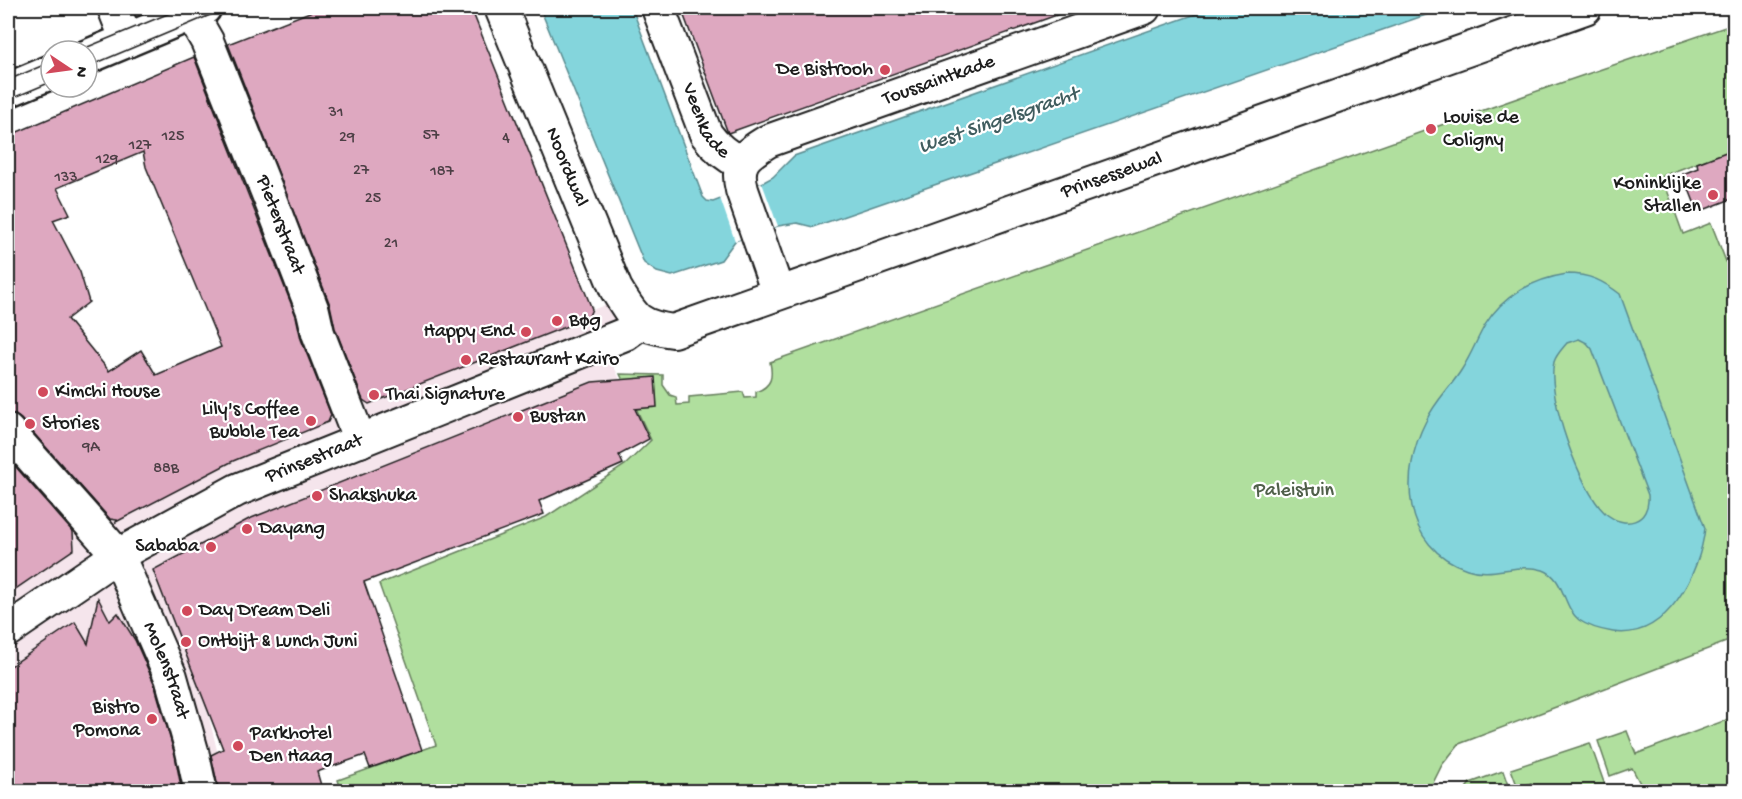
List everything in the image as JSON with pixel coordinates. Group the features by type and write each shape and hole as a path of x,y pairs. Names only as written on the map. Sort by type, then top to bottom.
{"street":[{"path":"114,8 127,41"},
{"name":"Noordwal","path":"501,8 616,289 640,323"},
{"name":"Veenkade","path":"658,8 706,134 741,177"},
{"name":"Toussaintkade","path":"741,177 751,151 768,141 1144,8"},
{"name":"Prinsessewal","path":"640,323 673,331 1585,8"},
{"path":"99,52 198,10"},
{"name":"Pieterstraat","path":"198,10 207,41 314,311 318,333 360,441"},
{"path":"8,90 39,77"},
{"path":"741,177 778,293"},
{"name":"Prinsestraat","path":"8,630 118,555 237,490 626,334 640,323"},
{"name":"Molenstraat","path":"8,431 118,555 171,677 201,792"}],"shaded area":[{"path":"612,302 625,337 605,347 623,386 166,578 207,709 227,791 8,791 8,332 116,503"}],"green space":[{"name":"Paleistuin","path":"1734,24 1734,149 1662,176 1683,234 1711,223 1734,282 1734,639 1459,744 1442,765 1429,791 342,792 338,780 436,745 379,584 546,517 625,465 651,440 620,374 663,375 663,385 670,395 676,397 677,405 689,404 689,397 743,392 745,398 756,397 756,392 765,387 770,380 770,362 1546,88"},
{"path":"1734,717 1734,791 1644,791 1632,768 1610,776 1598,741 1627,731 1636,754"},
{"path":"1590,743 1607,791 1534,791 1531,783 1518,788 1511,769"},
{"path":"1503,771 1510,791 1464,791 1470,783"}],"water":[{"name":"West Singelsgracht","path":"540,8 632,8 703,197 713,202 773,177 794,156 1213,8 1446,8 813,227 797,223 778,226 735,241 721,260 672,276 657,272 644,263"},
{"path":"1575,274 1589,277 1602,282 1620,294 1705,528 1696,564 1677,600 1665,614 1649,625 1632,632 1604,630 1579,620 1569,607 1556,579 1543,570 1524,568 1477,571 1445,559 1429,544 1418,527 1412,507 1410,485 1412,463 1417,441 1434,407 1462,369 1492,314 1520,290 1555,276","holes":["1579,339 1592,349 1648,495 1645,512 1635,521 1620,521 1613,518 1605,513 1595,501 1576,464 1560,418 1555,396 1554,362 1567,343"]}],"pier":[{"path":"762,183 778,226 735,241 720,198"}],"building":[{"path":"320,8 471,8 592,309 588,318 369,404 363,400 335,328 330,305 228,44"},
{"path":"681,8 1068,8 1068,11 728,133"},
{"path":"194,57 296,316 301,339 331,415 328,422 233,461 116,522 117,520 110,519 21,419 8,413 8,136","holes":["143,152 146,167 221,347 156,375 141,350 109,371 67,319 89,302 80,272 53,220 70,214 57,188"]},
{"name":"Koninklijke Stallen","path":"1734,149 1734,198 1698,212 1683,174 1698,168 1697,163"},
{"path":"655,377 657,407 635,409 649,439 619,455 623,464 539,501 544,514 364,582 422,750 370,768 365,755 317,772 323,792 219,792 211,755 223,749 153,570 249,519 592,382"},
{"path":"8,458 73,532 74,549 8,594"},
{"path":"98,598 110,621 118,613 135,640 154,683 175,755 182,792 8,792 8,668 75,622 88,644"}],"tram line":[{"path":"99,42 182,8"},
{"path":"99,62 227,8"},
{"path":"8,80 39,67"},
{"path":"8,100 39,87"}],"place":[{"name":"De Bistrooh","path":"885,70"},
{"name":"Louise de Coligny","path":"1431,129"},
{"name":"Koninklijke Stallen","path":"1713,195"},
{"name":"Bøg","path":"557,321"},
{"name":"Happy End","path":"526,332"},
{"name":"Restaurant Kairo","path":"466,360"},
{"name":"Kimchi House","path":"43,392"},
{"name":"Thai Signature","path":"374,395"},
{"name":"Bustan","path":"518,417"},
{"name":"Lily's Coffee Bubble Tea","path":"311,421"},
{"name":"Stories","path":"30,424"},
{"name":"Shakshuka","path":"317,496"},
{"name":"Dayang","path":"247,529"},
{"name":"Sababa","path":"211,547"},
{"name":"Day Dream Deli","path":"187,611"},
{"name":"Ontbijt & Lunch Juni","path":"186,642"},
{"name":"Bistro Pomona","path":"152,719"},
{"name":"Parkhotel Den Haag","path":"238,746"}]}
